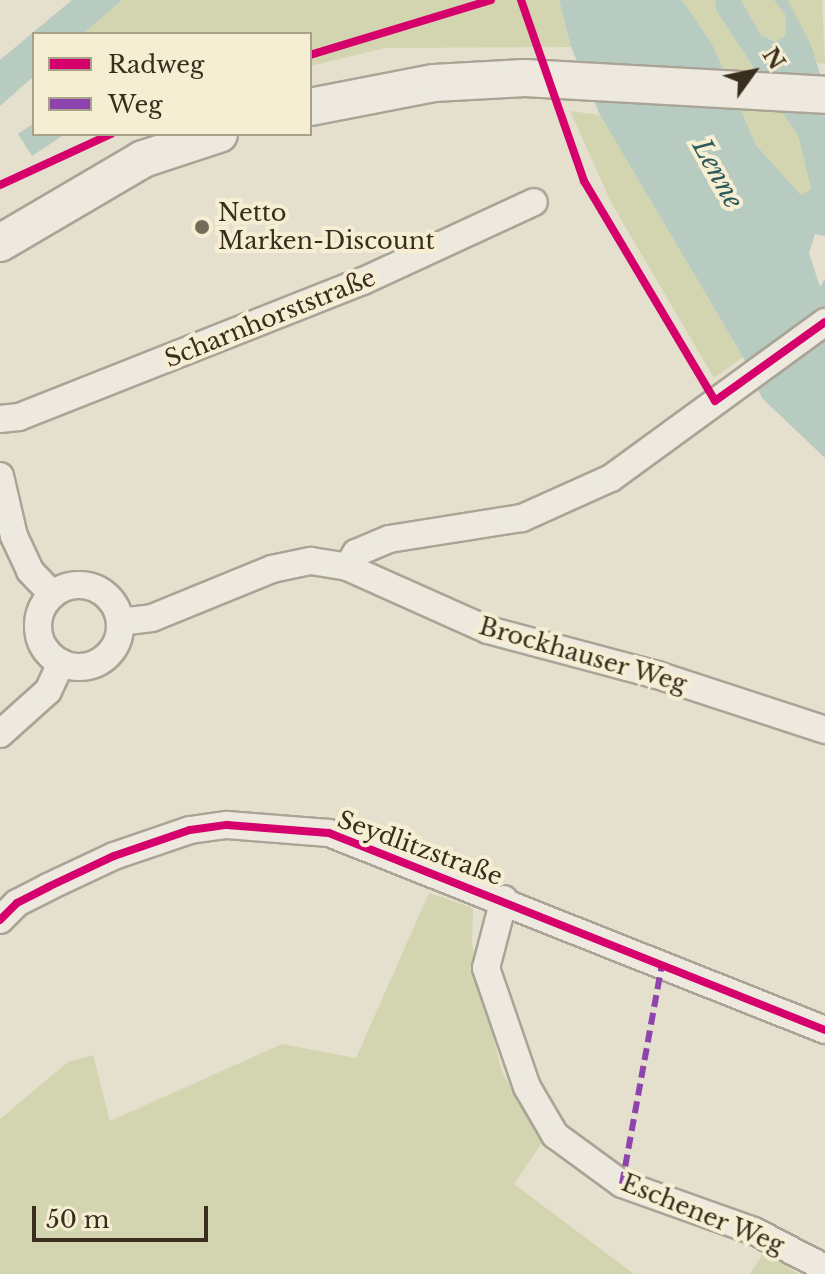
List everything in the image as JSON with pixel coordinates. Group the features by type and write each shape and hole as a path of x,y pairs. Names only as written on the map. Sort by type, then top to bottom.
{"main road":[{"path":"312,107 434,83 616,80 825,95"},
{"path":"0,243 15,221 143,159 213,136"},
{"path":"0,265 15,221"}],"street":[{"name":"Scharnhorststraße","path":"0,419 30,413 353,285 534,202"},
{"path":"347,567 356,553 389,539 522,518 572,498 611,478 825,322"},
{"path":"0,476 14,536 30,571 53,595"},
{"name":"Brockhauser Weg","path":"120,622 152,618 272,569 311,561 347,567 488,630 657,675 825,730"},
{"path":"69,586 91,587 112,601 120,622 117,643 103,660 85,667 61,663 45,648 39,633 40,614 53,595 69,586"},
{"path":"0,734 48,691 61,663"},
{"name":"Seydlitzstraße","path":"0,920 17,903 114,856 190,830 227,825 329,833 504,899 825,1030"},
{"name":"Eschener Weg","path":"504,899 486,968 527,1087 555,1135 622,1184 754,1231 825,1268"}],"green space":[{"path":"122,0 559,0 571,47 385,48 312,66 312,32 85,32"},
{"path":"682,0 715,0 716,10 798,136 811,189 801,195 756,145 712,44"},
{"path":"741,0 774,0 786,15 786,36 775,42 761,35"},
{"path":"788,0 822,0 825,64 817,63"},
{"path":"570,111 600,115 743,357 714,378 612,204"},
{"path":"429,893 473,908 472,944 502,1073 544,1140 514,1184 634,1274 0,1274 0,1119 68,1062 93,1055 110,1121 282,1044 356,1058"},
{"path":"764,1252 799,1274 750,1274"}],"water":[{"path":"72,0 122,0 85,32 34,32"},
{"name":"Lenne","path":"559,0 682,0 712,44 756,145 801,195 811,189 798,136 716,10 715,0 741,0 761,35 775,42 786,35 786,16 774,0 788,0 811,45 825,89 825,236 815,234 809,253 820,287 825,279 825,458 762,398 743,357 600,115 571,47"},
{"path":"32,33 32,78 0,106 0,60"},
{"path":"32,124 32,136 62,136 32,156 18,134"}],"marked path":[{"path":"622,1184 662,963"}],"cycle path":[{"path":"312,54 491,0"},
{"path":"521,0 584,181 715,401 825,322"},
{"path":"0,185 107,136"},
{"path":"0,920 17,903 48,887 114,856 190,830 227,825 329,833 825,1030"}],"place":[{"name":"Netto Marken-Discount","path":"202,227"}]}
